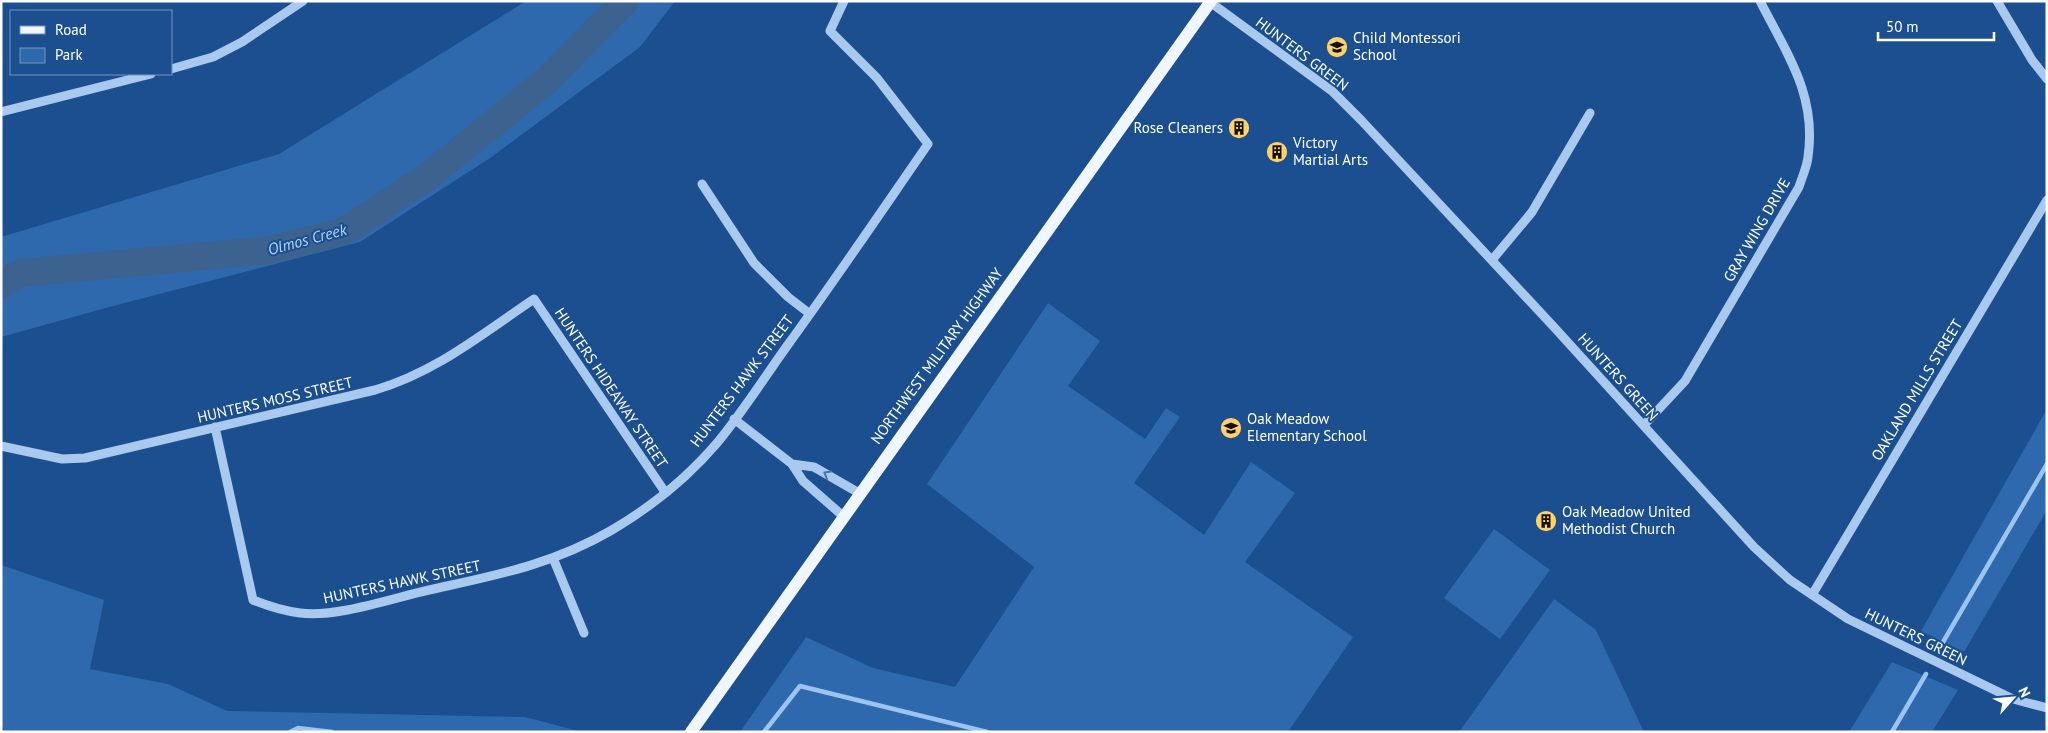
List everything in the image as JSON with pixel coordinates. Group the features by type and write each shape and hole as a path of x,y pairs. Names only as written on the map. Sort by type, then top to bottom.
{"main road":[{"name":"NORTHWEST MILITARY HIGHWAY","path":"691,732 859,493 1211,2"}],"street":[{"path":"172,68 213,57 242,42 303,1"},
{"name":"HUNTERS HAWK STREET","path":"215,428 253,600 272,608 301,613 330,613 530,567 572,551 612,530 649,506 688,472 717,443 810,314 928,144 877,78 830,31 844,1"},
{"name":"GRAY WING DRIVE","path":"1644,425 1685,381 1800,187 1808,159 1810,130 1807,101 1803,88 1760,1"},
{"path":"1997,1 2032,60 2047,79"},
{"name":"HUNTERS GREEN","path":"1211,2 1332,91 1492,260 1754,547 1790,580 1848,619 2005,695 2034,706 2047,708"},
{"path":"1,112 147,75"},
{"path":"1492,260 1532,212 1590,113"},
{"path":"702,184 754,263 788,297 810,314"},
{"name":"OAKLAND MILLS STREET","path":"1812,595 2047,200"},
{"name":"HUNTERS MOSS STREET","path":"1,446 62,460 85,458 398,384 439,363 534,299"},
{"name":"HUNTERS HIDEAWAY STREET","path":"534,299 665,492"},
{"path":"734,419 792,464 803,481 843,516"},
{"path":"792,464 814,467 859,493"},
{"path":"553,558 584,633"}],"green space":[{"path":"526,1 675,1 640,47 490,158 360,242 1,337 1,237 279,154"},
{"path":"1048,303 1100,341 1068,386 1145,439 1166,408 1180,417 1134,483 1204,535 1251,462 1295,493 1245,562 1353,637 1288,732 740,732 806,637 873,668 955,687 1034,567 927,484"},
{"path":"2047,409 2047,510 1964,652 1921,631"},
{"path":"1494,529 1550,570 1500,639 1444,598"},
{"path":"1,565 104,600 90,669 168,684 227,711 525,717 582,732 1,732"},
{"path":"1554,599 1596,630 1644,732 1459,732"},
{"path":"1892,662 1958,690 1932,732 1849,732"}],"waterway":[{"name":"Olmos Creek","path":"1,285 20,273 270,250 345,231 427,177 547,80 625,1"},
{"path":"1939,649 2047,464"},
{"path":"1892,732 1926,674"},
{"path":"764,732 800,686 987,732"},
{"path":"290,732 298,728 332,732"}],"place":[{"name":"Child Montessori School","path":"1337,47"},
{"name":"Rose Cleaners","path":"1239,128"},
{"name":"Victory Martial Arts","path":"1277,152"},
{"name":"Oak Meadow Elementary School","path":"1231,428"},
{"name":"Oak Meadow United Methodist Church","path":"1546,521"}]}
